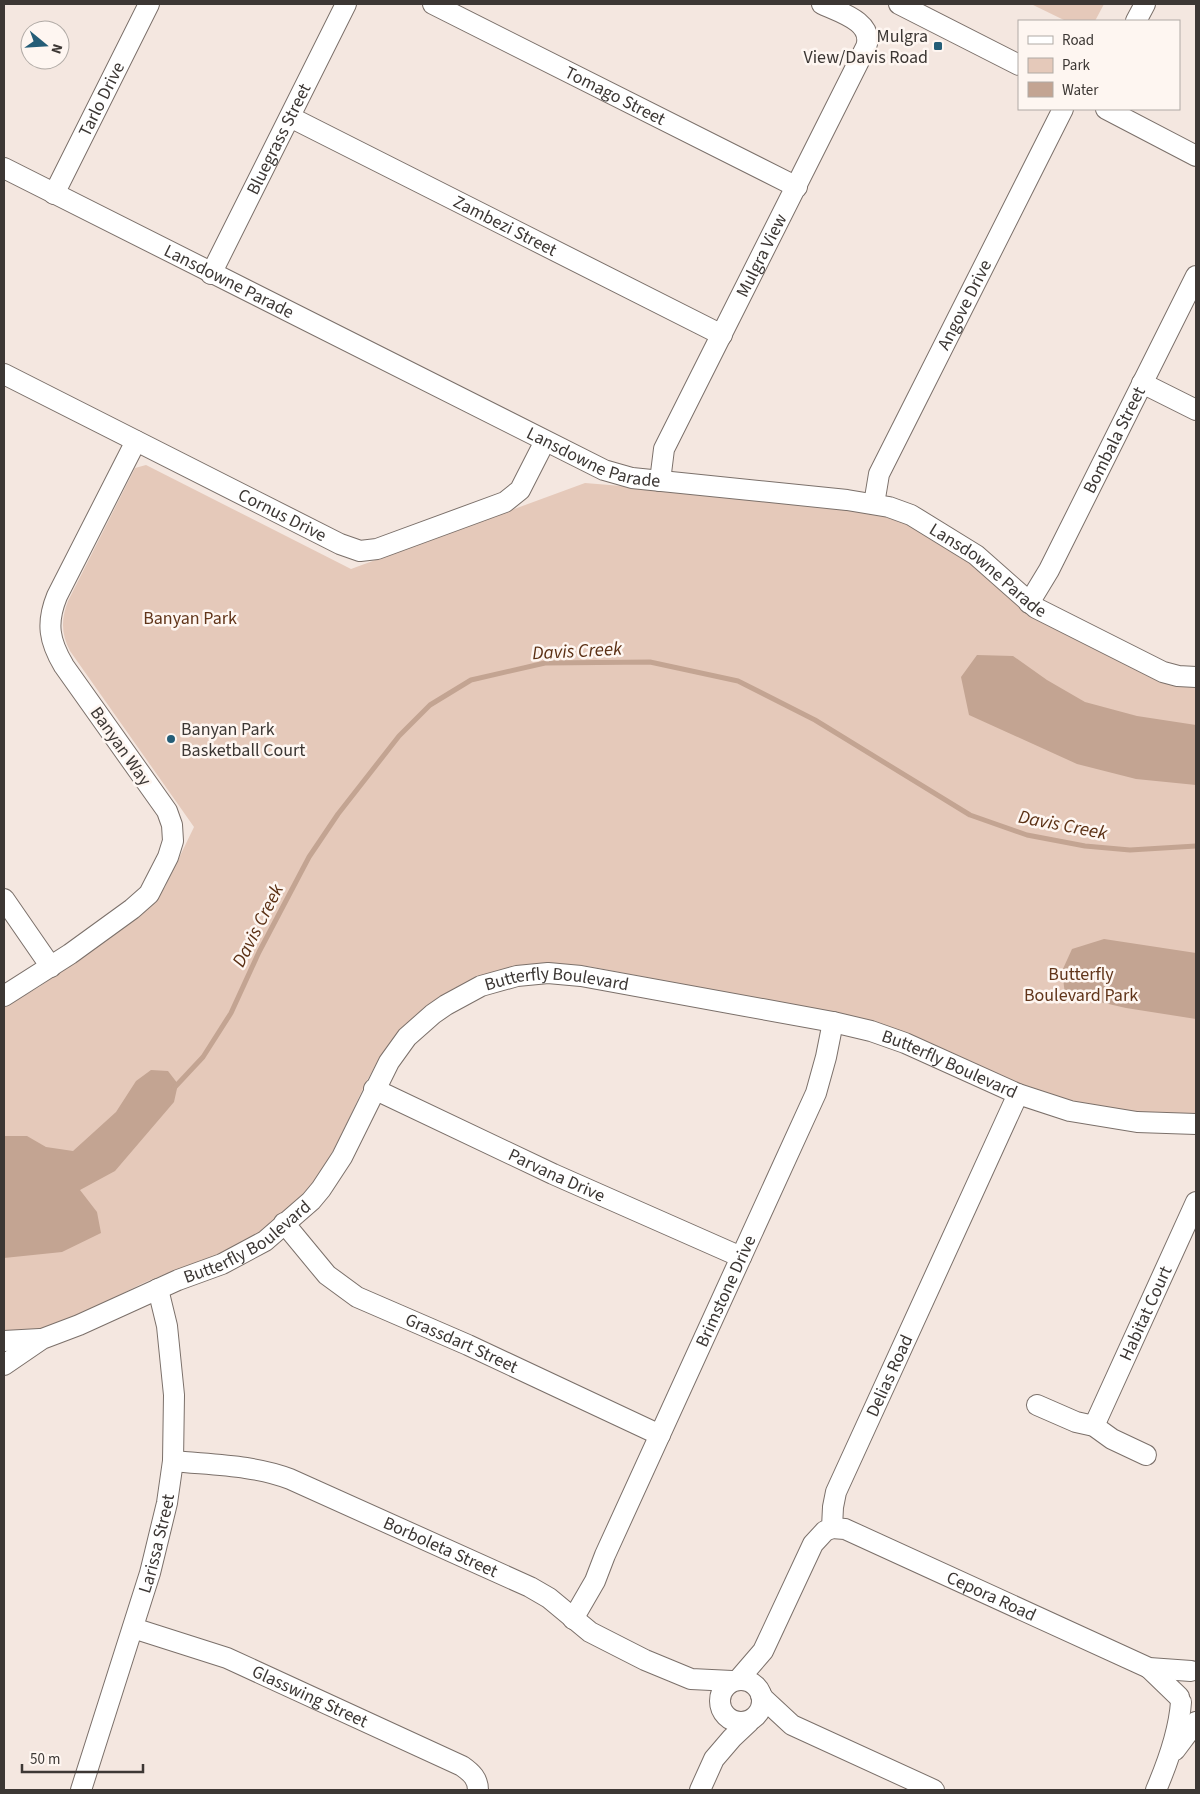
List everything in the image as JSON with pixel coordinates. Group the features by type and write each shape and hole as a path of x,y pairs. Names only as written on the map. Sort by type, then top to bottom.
{"street":[{"name":"Tarlo Drive","path":"54,194 149,4"},
{"name":"Bluegrass Street","path":"211,274 346,4"},
{"name":"Tomago Street","path":"433,4 796,187"},
{"name":"Mulgra View","path":"660,481 664,449 868,43 866,31 857,21 822,4"},
{"path":"899,4 1018,64"},
{"path":"1137,20 1145,4"},
{"name":"Angove Drive","path":"874,504 879,474 1063,110"},
{"path":"1110,110 1132,116 1196,156"},
{"name":"Zambezi Street","path":"290,116 722,335"},
{"name":"Lansdowne Parade","path":"4,168 211,274 613,473 632,478 889,507 911,515 964,546 985,562 1029,603 1052,618 1148,666 1170,675 1196,677"},
{"name":"Bombala Street","path":"1029,603 1049,570 1196,276"},
{"name":"Cornus Drive","path":"4,374 340,544 360,551 377,549 505,502 520,490 545,441"},
{"path":"1142,383 1196,410"},
{"name":"Banyan Way","path":"4,996 52,967 142,901 155,885 173,842 172,825 167,811 64,666 54,648 50,632 51,614 58,596 136,441"},
{"path":"4,899 52,967"},
{"name":"Butterfly Boulevard","path":"4,1365 42,1339 79,1325 158,1289 222,1264 265,1241 310,1201 332,1173 342,1157 374,1089 389,1062 407,1037 433,1014 463,995 481,986 525,975 548,973 581,976 832,1022 871,1031 905,1043 1018,1094 1070,1111 1137,1122 1196,1124"},
{"name":"Brimstone Drive","path":"566,1613 595,1581 816,1093 826,1057 832,1022"},
{"name":"Parvana Drive","path":"374,1089 553,1174 741,1257"},
{"name":"Delias Road","path":"832,1528 836,1492 1018,1094"},
{"name":"Habitat Court","path":"1094,1426 1196,1202"},
{"name":"Grassdart Street","path":"284,1223 327,1275 357,1297 468,1345 660,1434"},
{"name":"Larissa Street","path":"81,1790 159,1540 173,1461 173,1373 167,1326 158,1289"},
{"name":"Butterfly Boulevard","path":"4,1342 42,1339"},
{"path":"1037,1405 1076,1422 1094,1426 1112,1439 1146,1455"},
{"name":"Borboleta Street","path":"173,1461 254,1469 277,1474 530,1587 590,1632 644,1660 691,1679 735,1681"},
{"path":"700,1790 714,1759 721,1713 720,1694 763,1652 814,1544 824,1531 832,1528"},
{"name":"Cepora Road","path":"832,1528 845,1529 1148,1668 1186,1703"},
{"name":"Glasswing Street","path":"133,1628 227,1658 462,1766 469,1771 478,1786"},
{"path":"714,1759 732,1738 756,1716 761,1708 763,1652"},
{"name":"Cepora Road","path":"1148,1668 1194,1670"},
{"path":"1156,1790 1170,1758 1180,1713 1186,1703 1180,1683 1185,1675 1194,1670"},
{"name":"Borboleta Street","path":"691,1679 720,1707"},
{"path":"735,1681 747,1680 753,1683 764,1699 792,1724 927,1789"},
{"path":"720,1707 728,1719 734,1722 749,1721 792,1724"},
{"path":"1170,1758 1196,1722"}],"green space":[{"path":"1031,4 1104,4 1096,20 1064,20"},
{"path":"146,465 351,569 585,483 879,513 900,520 970,561 1196,686 1196,1114 1150,1114 1092,1106 1060,1099 1001,1077 898,1030 840,1014 587,966 555,964 524,966 494,973 465,983 439,998 415,1016 393,1039 375,1066 336,1146 317,1177 289,1210 259,1234 226,1253 148,1281 63,1322 30,1332 4,1332 4,1007 39,987 148,909 165,887 194,827 70,651 63,626 68,601 135,468"}],"water":[{"path":"977,655 1013,656 1047,680 1085,702 1137,716 1196,725 1196,785 1136,779 1077,764 969,715 961,677"},
{"path":"1104,939 1196,953 1196,1019 1126,1008 1065,994 1062,971 1072,949"},
{"path":"151,1070 168,1071 178,1084 174,1102 115,1171 80,1190 97,1212 101,1233 62,1252 4,1258 4,1136 27,1136 46,1147 73,1151 116,1112 136,1081"}],"waterway":[{"name":"Davis Creek","path":"174,1088 203,1057 231,1013 259,952 309,857 338,814 399,736 430,705 471,680 545,663 650,662 738,681 815,720 970,815 1027,835 1085,846 1130,850 1196,846"}],"place":[{"name":"Mulgra View/Davis Road","path":"938,46"},
{"name":"Banyan Park Basketball Court","path":"171,739"}],"park label":[{"name":"Banyan Park","path":"190,618"},
{"name":"Butterfly Boulevard Park","path":"1081,984"}]}
